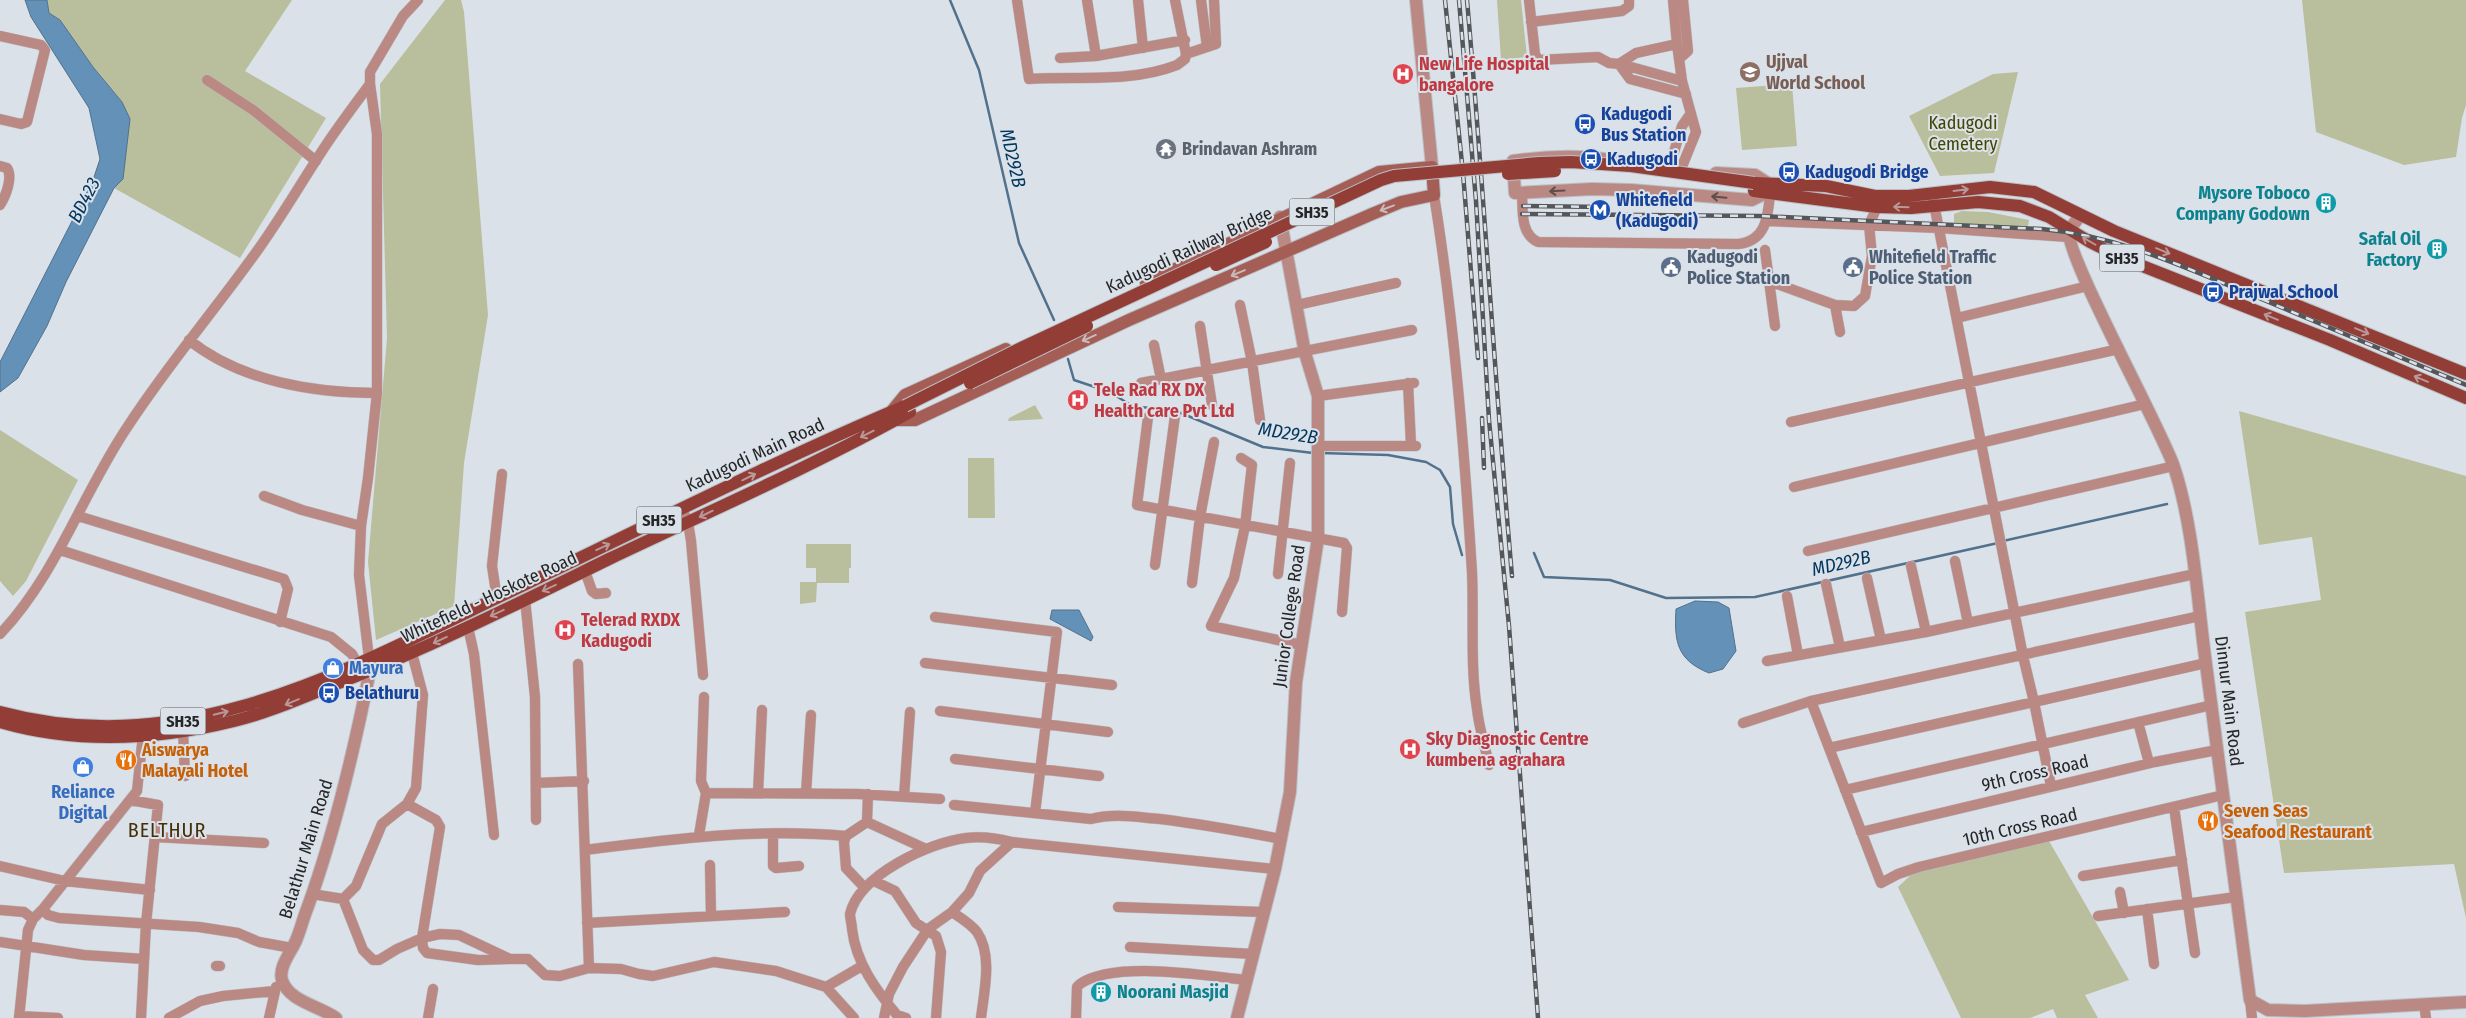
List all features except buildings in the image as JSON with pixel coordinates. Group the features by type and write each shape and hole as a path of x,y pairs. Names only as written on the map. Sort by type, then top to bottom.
{"main road":[{"name":"Kadugodi Railway Bridge","path":"908,409 1240,244 1381,180 1394,176 1539,163 1580,162 1631,166 1762,189"},
{"path":"1432,167 1434,195 1401,202 1379,211 1111,328 915,420 892,416 905,395 1065,322 1280,217 1379,172 1432,167"},
{"name":"SH35","path":"1762,189 1826,186 1875,196 2020,206 2049,217 2069,233 2122,258 2330,340 2466,398"},
{"name":"SH35","path":"1762,189 1877,207 1934,200 1990,187 2022,190 2045,196 2080,216 2466,374"},
{"path":"2330,340 2340,322"},
{"name":"Kadugodi Main Road","path":"0,712 52,723 96,728 180,722 278,697 365,664 682,509 908,409"},
{"name":"Whitefield - Hoskote Road","path":"0,722 45,732 93,737 143,736 183,731 235,721 283,706 365,664 412,653 526,600 688,522 892,416"}],"street":[{"path":"365,664 359,575 360,526 368,478 377,392 377,134 370,72 403,16 418,0"},
{"path":"1017,0 1029,79 1114,77 1169,68 1182,62 1186,54 1185,40 1175,0"},
{"path":"1087,0 1096,56"},
{"path":"1138,0 1143,48"},
{"path":"1202,0 1206,47"},
{"path":"1186,54 1216,42 1214,0"},
{"path":"1416,0 1432,167"},
{"path":"1529,0 1538,60 1598,57 1609,63 1619,64 1636,53 1677,44"},
{"path":"1531,22 1622,11 1629,6 1629,0"},
{"path":"1673,0 1682,81 1691,113 1682,126 1675,168"},
{"path":"1679,59 1688,51 1683,0"},
{"path":"0,36 41,45 45,50 27,122 21,124 0,119"},
{"path":"1060,58 1096,56 1185,40"},
{"path":"1619,64 1630,78 1686,94"},
{"path":"1631,67 1682,81"},
{"path":"207,80 253,110 316,161"},
{"path":"0,634 19,614 60,550 94,483 127,426 188,340 250,261 370,84"},
{"path":"1522,193 1526,230 1531,238 1538,242 1738,244 1757,237 1768,221 1762,189 1755,175 1675,168 1591,157 1530,157 1513,161 1515,193 1592,189 1631,190 1752,200 1762,189"},
{"path":"0,166 7,168 10,174 0,205"},
{"path":"1434,195 1454,332 1462,411 1472,571 1476,708 1488,765"},
{"path":"1934,200 2023,656 2051,786"},
{"path":"1769,281 1835,305 1854,306 1865,296 1872,256 1869,225 1877,207"},
{"path":"1768,221 2069,233 2080,216"},
{"name":"Junior College Road","path":"1237,1018 1275,869 1290,792 1296,682 1318,538 1318,396 1305,352 1280,217"},
{"name":"Dinnur Main Road","path":"2069,233 2088,286 2146,404 2174,466 2181,491 2195,574 2250,1000"},
{"path":"1765,250 1775,326"},
{"path":"1297,305 1396,283"},
{"path":"1957,318 2088,286"},
{"path":"1240,305 1252,362 1260,420"},
{"path":"1835,305 1840,332"},
{"path":"1200,326 1212,405"},
{"path":"1141,383 1412,330"},
{"path":"188,340 203,351 243,370 304,388 342,393 377,392"},
{"path":"1154,345 1161,380"},
{"path":"1791,422 2119,349"},
{"path":"1318,396 1411,383 1414,445 1319,446"},
{"path":"1794,486 1982,444 2146,404"},
{"path":"1155,565 1175,416"},
{"path":"1148,417 1137,505 1244,526 1338,540 1344,543 1347,548 1342,612"},
{"path":"1192,583 1200,517 1214,442"},
{"path":"1241,458 1252,465 1244,526 1234,578 1211,626 1302,645"},
{"path":"1278,574 1290,463"},
{"path":"1808,551 2174,466"},
{"path":"496,599 492,566 502,474"},
{"path":"264,496 302,510 360,526"},
{"path":"682,509 688,522 703,675"},
{"path":"78,516 284,580 287,582 288,589 280,622"},
{"path":"60,550 331,637 365,664"},
{"path":"1955,561 1968,623"},
{"path":"1911,566 1926,632"},
{"path":"586,571 592,592 596,594 606,592"},
{"path":"1767,661 1926,632 2195,574"},
{"path":"1868,578 1881,640"},
{"path":"1826,584 1840,647"},
{"path":"1787,596 1798,655"},
{"path":"526,600 535,697 536,820"},
{"path":"1743,723 1811,701 2200,616"},
{"path":"935,617 1057,632 1035,813"},
{"path":"468,627 474,654 494,835"},
{"path":"343,899 356,886 382,824 407,804 416,788 423,695 412,653"},
{"path":"925,663 1112,685"},
{"path":"1828,748 2206,663"},
{"name":"Belathur Main Road","path":"281,977 297,940 312,894 355,745 365,664"},
{"path":"578,664 584,781 589,968"},
{"path":"699,835 706,793 701,781 704,697"},
{"path":"1811,701 1861,832"},
{"path":"1845,790 2212,705"},
{"path":"758,793 762,710"},
{"path":"940,711 1108,732"},
{"path":"904,797 910,712"},
{"path":"806,792 811,715"},
{"path":"2138,722 2149,763"},
{"path":"183,731 185,776"},
{"path":"58,1018 19,1017 28,930 33,919 43,910 136,791 143,736"},
{"name":"9th Cross Road","path":"1861,832 2149,763 2218,750"},
{"path":"955,759 1099,776"},
{"path":"536,783 584,781"},
{"path":"706,793 806,792 940,799"},
{"path":"867,822 868,794"},
{"name":"10th Cross Road","path":"1861,832 1881,883 1898,874 1919,867 2223,795"},
{"path":"130,800 158,804 146,924 141,1018"},
{"path":"407,804 436,820 440,827 422,938 423,948 427,953 478,960 528,959 545,974 560,976 589,968 621,969 653,976 714,962 776,971 826,987 854,1018"},
{"path":"954,805 1091,819 1110,814 1200,824 1281,839"},
{"path":"2174,807 2195,953"},
{"path":"585,850 699,835 773,834 846,836 867,822"},
{"path":"867,822 926,849"},
{"path":"773,834 773,866 776,868 799,866"},
{"path":"846,836 844,848 846,868 864,887"},
{"path":"155,837 264,843"},
{"path":"906,1018 898,1015 887,1002 862,966 853,938 850,914 864,887 892,867 926,849 972,837 992,837 1012,842 1275,869"},
{"path":"884,1018 887,1002 903,967 929,934 969,893 980,871 1012,842"},
{"path":"2083,876 2182,860"},
{"path":"710,865 711,916"},
{"path":"0,866 65,881 150,890"},
{"path":"874,881 895,891 910,917 929,934 941,952 936,1018"},
{"path":"2120,892 2124,912"},
{"path":"312,894 343,899"},
{"path":"2098,916 2236,897"},
{"path":"343,899 363,950 373,960 379,960 422,938 440,934 459,935 510,959"},
{"path":"1118,907 1263,912"},
{"path":"0,910 24,912 33,919"},
{"path":"43,910 48,915 60,918 199,927 238,933 259,942 292,948"},
{"path":"2147,910 2154,964"},
{"path":"587,923 785,912"},
{"path":"952,912 977,932 984,950 986,965 982,1018"},
{"path":"0,942 144,960"},
{"path":"1130,947 1253,954"},
{"path":"826,987 862,966"},
{"path":"1076,1018 1077,988 1080,984 1119,972 1138,970 1247,980"},
{"path":"269,1018 274,991 281,977"},
{"path":"281,977 284,985 300,1000 336,1018"},
{"path":"428,1018 433,989"},
{"path":"169,1018 200,1001 223,996 274,991"},
{"path":"2250,1000 2268,1010 2305,1015 2365,1013 2424,1004 2466,1002"},
{"path":"2250,1000 2252,1018"},
{"path":"2424,1004 2426,1018"}],"green space":[{"path":"47,0 292,0 245,71 326,118 240,258 114,188 123,178 122,102 93,67 60,20 49,13"},
{"path":"445,0 461,0 464,12 488,315 464,463 454,606 376,640 368,562 387,338 380,84"},
{"path":"1497,0 1521,0 1527,57 1501,60"},
{"path":"2302,0 2466,0 2466,105 2456,157 2404,165 2316,132"},
{"name":"Kadugodi Cemetery","path":"2018,72 1994,173 1940,176 1909,116 1993,74"},
{"path":"1792,84 1797,146 1742,150 1736,88"},
{"path":"1962,211 1988,212 2029,220 2027,231 1954,226 1954,214"},
{"path":"1035,405 1043,419 1008,421 1009,418"},
{"path":"2239,411 2466,476 2466,918 2454,864 2284,873 2245,612 2321,600 2312,537 2259,545"},
{"path":"0,430 78,480 26,581 13,596 0,581"},
{"path":"968,458 994,458 995,518 968,518"},
{"path":"806,544 851,544 851,568 849,568 849,583 817,583 816,602 800,604 800,582 816,582 816,568 806,568"},
{"path":"2049,841 2129,980 2085,995 2098,1018 2057,1018 2053,1009 2030,1018 1961,1018 1898,887 1913,873"}],"water":[{"name":"BD423","path":"25,0 47,0 49,13 60,20 93,67 122,102 130,119 123,179 114,188 66,282 47,326 18,378 0,392 0,362 93,180 100,159 89,108 31,17"},
{"path":"1695,601 1718,602 1729,608 1736,651 1723,669 1709,673 1698,668 1684,656 1680,649 1676,631 1676,609"},
{"path":"1052,610 1079,610 1093,637 1091,641 1050,619"}],"waterway":[{"name":"MD292B","path":"950,0 979,70 1019,243 1054,320"},
{"name":"MD292B","path":"1068,359 1074,380 1110,392 1132,406 1176,411 1263,447 1313,453"},
{"name":"MD292B","path":"1321,453 1388,455 1426,462 1440,470 1450,487 1453,524 1462,555"},
{"name":"MD292B","path":"2003,541 2167,504"},
{"name":"MD292B","path":"1534,553 1544,577 1610,580 1666,598 1755,597 1998,543"}],"railway":[{"path":"1445,0 1463,173 1478,358"},
{"path":"1459,0 1476,201 1489,420 1509,626 1538,1018"},
{"path":"1467,0 1512,576"},
{"path":"1523,206 1606,207"},
{"path":"1522,214 1760,216 2042,229 2070,233 2124,245 2175,263 2466,385"},
{"path":"1482,418 1484,468"}],"place":[{"name":"Ujjval World School","path":"1750,72"},
{"name":"New Life Hospital bangalore","path":"1403,74"},
{"name":"Kadugodi Bus Station","path":"1585,124"},
{"name":"Brindavan Ashram","path":"1166,149"},
{"name":"Kadugodi","path":"1591,159"},
{"name":"Kadugodi Bridge","path":"1789,172"},
{"name":"Mysore Toboco Company Godown","path":"2326,203"},
{"name":"Whitefield (Kadugodi)","path":"1600,210"},
{"name":"Safal Oil Factory","path":"2437,249"},
{"name":"Kadugodi Police Station","path":"1671,267"},
{"name":"Whitefield Traffic Police Station","path":"1853,267"},
{"name":"Prajwal School","path":"2213,292"},
{"name":"Tele Rad RX DX Health care Pvt Ltd","path":"1078,400"},
{"name":"Telerad RXDX Kadugodi","path":"565,630"},
{"name":"Mayura","path":"333,668"},
{"name":"Belathuru","path":"329,693"},
{"name":"Sky Diagnostic Centre kumbena agrahara","path":"1410,749"},
{"name":"Aiswarya Malayali Hotel","path":"126,760"},
{"name":"Reliance Digital","path":"83,767"},
{"name":"Seven Seas Seafood Restaurant","path":"2208,821"},
{"name":"Noorani Masjid","path":"1101,992"}],"district":[{"name":"BELTHUR","path":"167,830"}]}
